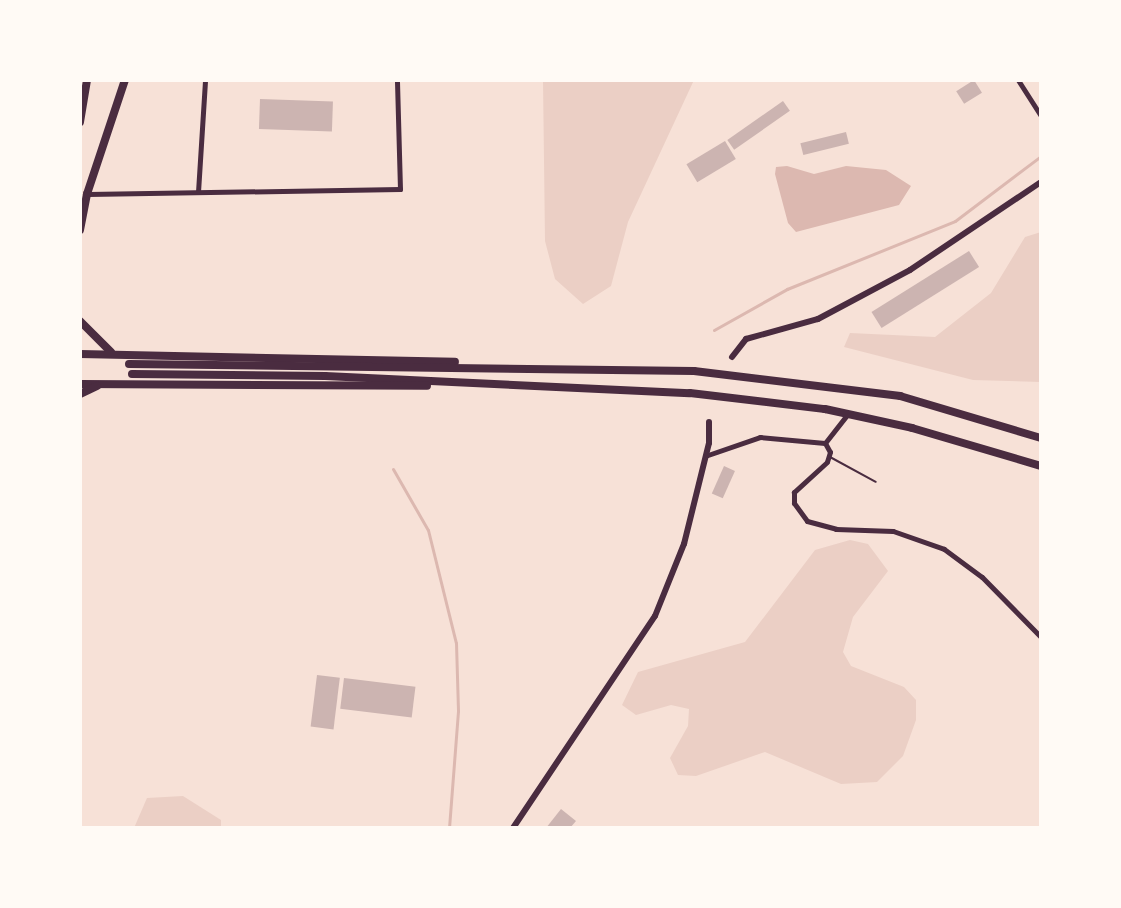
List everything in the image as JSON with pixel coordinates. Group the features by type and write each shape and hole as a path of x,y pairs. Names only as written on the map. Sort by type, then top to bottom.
{"highway":[{"path":"80,122 87,80"},
{"path":"80,230 87,194 125,80"},
{"path":"80,321 111,352"},
{"path":"80,354 111,352 430,359 488,366"},
{"path":"129,364 488,366 694,371 900,396 1041,438"},
{"path":"132,374 690,393 848,414 1041,466"},
{"path":"80,394 104,383"},
{"path":"80,384 486,384"}],"street":[{"path":"198,192 205,80"},
{"path":"87,194 400,189 397,80"},
{"path":"1018,80 1041,116"},
{"path":"732,357 746,339 818,319 910,270 1041,182"},
{"path":"825,443 848,414"},
{"path":"513,828 655,616 684,544 705,456 709,422"},
{"path":"705,456 760,437 825,443"},
{"path":"825,443 829,456 821,471 794,492 794,503 807,521 836,529 893,531 944,549 982,577 1041,637"}],"lane":[{"path":"829,456 876,482"}],"shaded area":[{"path":"543,80 694,80 628,222 611,286 583,304 555,279 545,241"},
{"path":"787,166 814,174 846,166 886,170 911,186 899,205 796,232 788,223 775,174 776,167"},
{"path":"1041,232 1041,382 973,380 844,347 850,333 935,337 991,293 1025,237"},
{"path":"850,540 868,544 888,571 853,617 843,652 851,666 904,687 916,700 916,720 903,756 877,782 841,784 765,752 696,776 678,775 670,758 688,726 689,709 671,705 636,715 622,705 638,672 745,642 815,550"},
{"path":"183,796 221,820 221,828 134,828 147,798"}],"building":[{"path":"974,80 982,93 964,104 956,91"},
{"path":"260,99 333,102 332,132 259,129"},
{"path":"783,101 790,111 734,150 727,140"},
{"path":"846,132 849,144 803,155 800,143"},
{"path":"725,141 736,159 697,182 686,164"},
{"path":"969,251 979,267 882,328 871,312"},
{"path":"724,466 735,471 723,498 712,493"},
{"path":"317,675 340,678 333,729 311,727"},
{"path":"344,678 415,687 412,718 340,709"},
{"path":"561,809 576,821 570,828 546,828"}],"waterway":[{"path":"714,330 787,289 955,221 1041,156"},
{"path":"393,469 428,530 456,643 458,711 449,828"}]}
